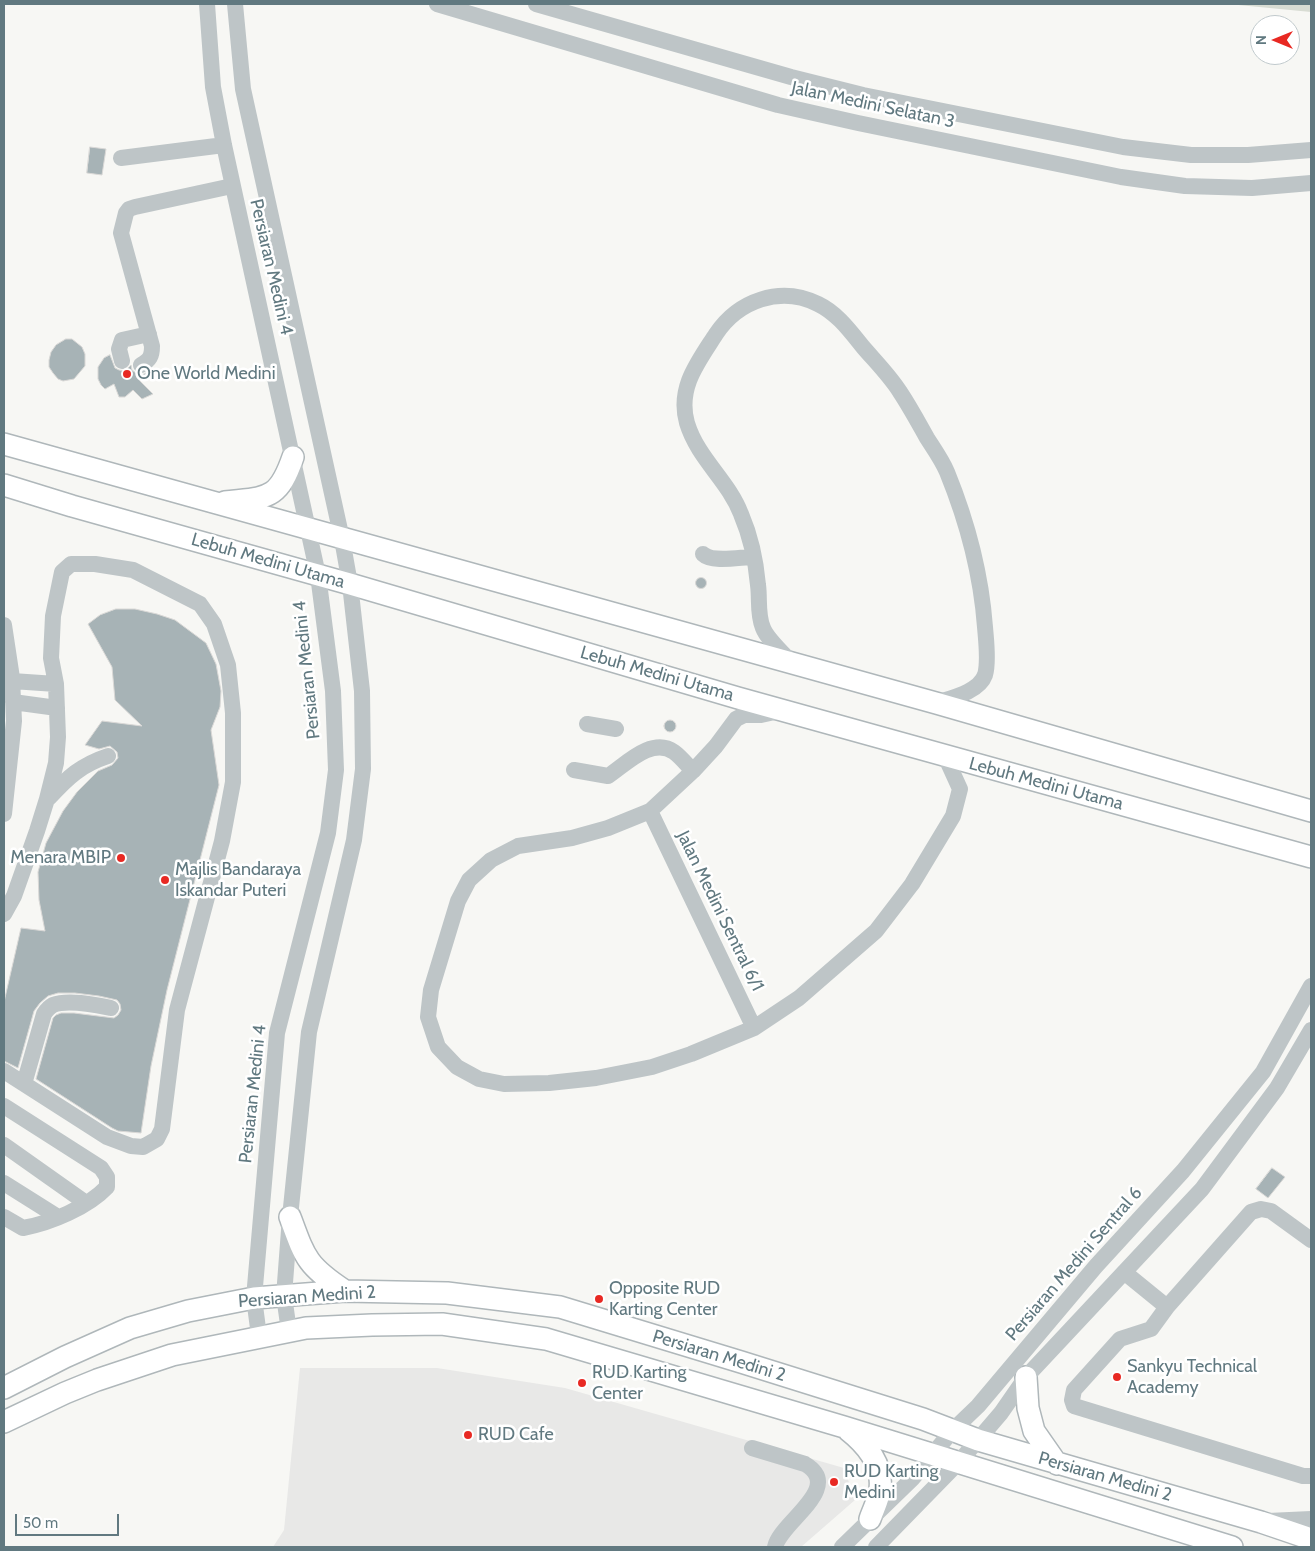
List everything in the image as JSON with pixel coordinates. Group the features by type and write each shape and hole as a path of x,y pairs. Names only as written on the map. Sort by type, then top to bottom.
{"main road":[{"path":"4,444 342,540 936,703 1311,811"},
{"path":"215,503 264,498 273,494 286,477 293,457"},
{"name":"Lebuh Medini Utama","path":"4,485 1308,859"},
{"path":"290,1217 300,1244 310,1262 323,1276 345,1291"},
{"name":"Persiaran Medini 2","path":"4,1388 65,1357 130,1328 188,1311 254,1298 345,1291 447,1293 560,1308 740,1362 978,1440 1261,1522 1311,1539"},
{"name":"Persiaran Medini 2","path":"4,1422 97,1380 172,1355 306,1328 442,1324 546,1339 959,1462 1210,1543 1232,1547"},
{"path":"1026,1378 1028,1408 1034,1430 1057,1464"},
{"path":"844,1427 867,1448 880,1472 880,1490 870,1519"}],"street":[{"name":"Persiaran Medini 4","path":"207,4 213,87 232,186 318,575 333,691 336,770 328,833 277,1033 254,1298 259,1336"},
{"name":"Persiaran Medini 4","path":"235,4 243,88 342,540 350,584 362,691 363,768 354,840 309,1032 284,1296 289,1331"},
{"path":"236,24 247,4"},
{"name":"Jalan Medini Selatan 3","path":"437,4 778,105 1121,177 1185,186 1252,188 1311,183"},
{"name":"Jalan Medini Selatan 3","path":"536,4 791,77 863,95 1123,147 1191,156 1248,155 1311,150"},
{"path":"121,158 224,145"},
{"path":"141,365 147,362 152,355 149,334 121,233 126,213 129,209 135,207 232,186"},
{"path":"794,665 763,630 758,612 758,585 753,557 741,512 691,437 685,415 685,390 691,372 724,322 747,305 770,296 795,296 818,304 840,319 899,390 946,469 961,508 974,557 983,603 987,654 985,676 978,685 966,692 936,703"},
{"path":"122,360 119,349 122,340 149,334"},
{"path":"703,554 713,559 753,557"},
{"path":"4,914 9,895 47,800 56,763 58,737 56,684 51,658 53,616 62,572 71,564 95,564 133,570 200,604 214,624 228,665 233,713 233,782 222,841 177,1010 162,1130 157,1139 151,1144 131,1146 107,1137 4,1071"},
{"path":"4,624 10,711 4,814"},
{"path":"9,680 56,684"},
{"path":"10,711 57,708"},
{"path":"784,710 761,715 744,715 736,719 716,746 693,771 650,812 608,828 572,838 518,846 491,860 469,880 458,901 431,990 428,1018 438,1047 457,1067 478,1079 504,1084 549,1083 596,1078 652,1067 691,1054 754,1028 799,998 876,931 912,884 954,816 960,789 945,756"},
{"path":"587,724 616,729"},
{"path":"574,770 608,776 648,749 658,747 673,751 693,771"},
{"path":"47,800 63,783 83,767 90,762 108,756"},
{"name":"Jalan Medini Sentral 6/1","path":"650,812 754,1028"},
{"name":"Persiaran Medini Sentral 6","path":"842,1547 912,1479 952,1430 978,1406 1096,1266 1183,1170 1263,1072 1311,986"},
{"path":"24,1084 44,1014 52,1006 66,1002 111,1008"},
{"path":"876,1547 959,1462 1001,1413 1026,1378 1202,1190 1277,1088 1311,1030"},
{"path":"4,1106 101,1168 107,1177 107,1187 98,1196 58,1217 38,1225 23,1228 4,1228"},
{"path":"4,1145 86,1203"},
{"path":"4,1183 58,1217"},
{"path":"1311,1240 1271,1211 1261,1209 1251,1212 1167,1307 1151,1329 1120,1339 1074,1390 1072,1400 1074,1406 1303,1476 1311,1476"},
{"path":"4,1217 23,1228"},
{"path":"1124,1272 1167,1307"},
{"path":"752,1448 805,1464 813,1468 817,1477 818,1484 815,1494 779,1537 775,1547"},
{"path":"1261,1522 1311,1519"},
{"path":"1307,1547 1311,1543"}],"shaded area":[{"path":"1228,4 1311,4 1311,12"},
{"name":"RUD Karting Center","path":"300,1368 437,1368 565,1388 844,1468 855,1500 801,1547 273,1547 284,1530"}],"building":[{"path":"90,147 106,149 102,175 87,173"},
{"path":"66,339 72,339 82,347 85,354 85,366 74,379 63,381 58,379 49,367 49,360 51,352 56,345"},
{"path":"110,355 115,368 119,370 125,371 131,365 132,370 142,375 153,369 159,375 140,381 153,394 142,399 133,390 125,397 119,397 114,384 105,389 98,379 98,367 104,358"},
{"path":"701,577 707,583 701,589 695,583"},
{"name":"Menara MBIP","path":"116,609 135,609 175,620 206,643 216,664 221,691 220,707 211,730 219,785 167,990 151,1066 141,1133 118,1131 112,1128 36,1079 53,1018 56,1015 74,1013 114,1018 121,1010 117,1000 75,993 58,993 48,996 34,1011 18,1068 4,1061 4,1002 21,928 45,931 39,900 38,872 46,843 63,811 77,792 98,771 112,765 118,758 117,752 110,746 99,749 85,745 102,721 142,726 115,700 112,667 88,624 100,615"},
{"path":"670,720 676,726 670,732 664,726"},
{"path":"1272,1168 1285,1177 1268,1198 1256,1189"}],"place":[{"name":"One World Medini","path":"127,374"},
{"name":"Menara MBIP","path":"121,858"},
{"name":"Majlis Bandaraya Iskandar Puteri","path":"165,880"},
{"name":"Opposite RUD Karting Center","path":"599,1299"},
{"name":"Sankyu Technical Academy","path":"1117,1377"},
{"name":"RUD Karting Center","path":"582,1383"},
{"name":"RUD Cafe","path":"468,1435"},
{"name":"RUD Karting Medini","path":"834,1482"}]}
